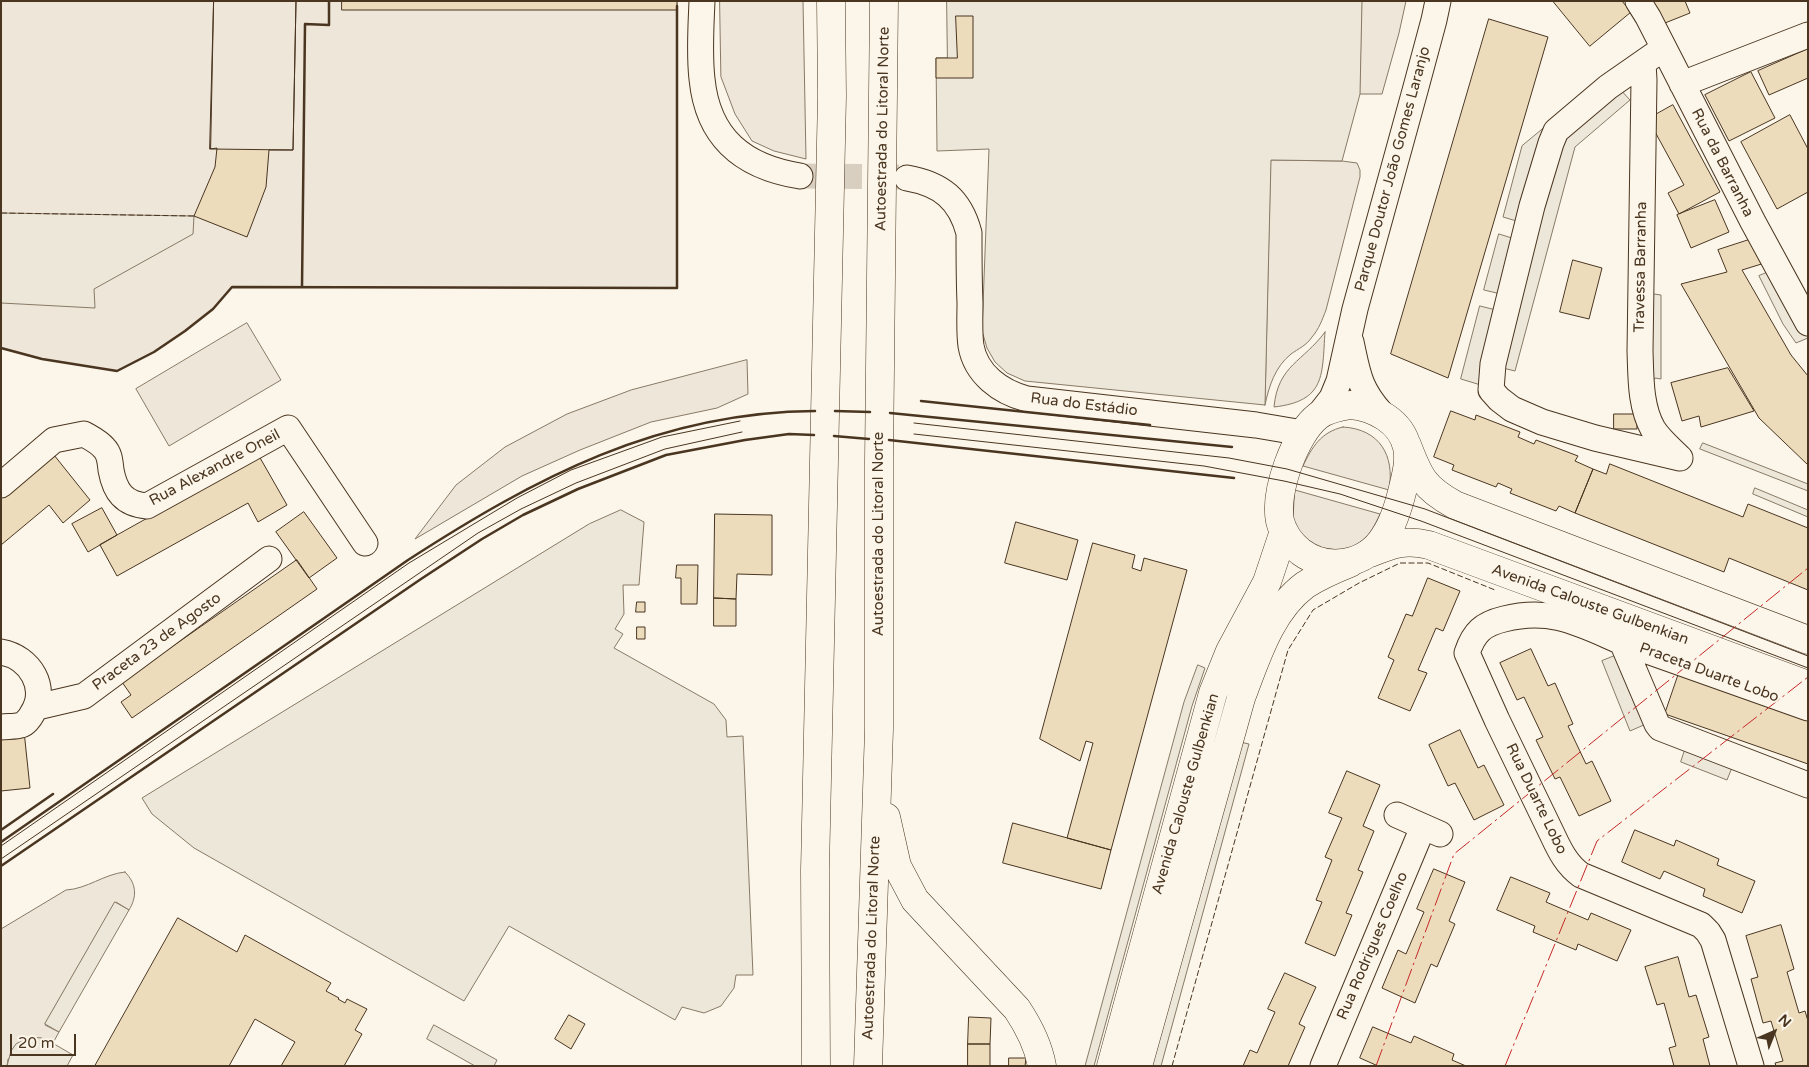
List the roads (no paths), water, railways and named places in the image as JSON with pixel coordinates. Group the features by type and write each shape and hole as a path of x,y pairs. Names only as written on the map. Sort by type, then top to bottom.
{"main road":[{"path":"816,1066 815,870 832,96 832,1"},
{"name":"Autoestrada do Litoral Norte","path":"868,1066 879,729 879,460 884,1"},
{"path":"1407,446 1408,470 1396,512 1385,536 1360,558 1330,564 1307,556 1290,541 1280,521 1280,498 1292,455 1311,424 1328,410 1350,405 1360,406 1382,414 1398,429 1407,446 1414,463 1431,491 1455,505 1808,640"},
{"name":"Avenida Calouste Gulbenkian","path":"1111,1066 1213,693 1230,651 1268,582 1284,531"},
{"name":"Avenida Calouste Gulbenkian","path":"1138,1066 1240,698 1263,642 1286,604 1297,592 1311,582 1360,558 1402,542 1415,542 1429,545 1808,685"},
{"path":"879,729 887,822 897,866 905,884 915,900 928,915 1017,1009 1028,1024 1039,1050 1042,1066"}],"street":[{"path":"702,1 702,81 713,117 722,135 746,159 773,170 800,176"},
{"name":"Parque Doutor João Gomes Laranjo","path":"1311,424 1332,398 1339,381 1355,309 1438,1"},
{"name":"Rua da Barranha","path":"1638,1 1808,324"},
{"path":"1682,84 1808,35"},
{"path":"1643,63 1664,48"},
{"name":"Travessa Barranha","path":"1643,63 1640,351 1642,385 1645,410 1653,429 1680,458 1595,438 1542,422 1512,409 1491,390 1493,364 1532,206 1550,143 1556,131 1566,122 1608,87 1643,63"},
{"name":"Rua do Estádio","path":"907,178 936,186 950,197 965,218 969,233 970,344 977,365 987,378 999,388 1026,399 1256,425 1311,424"},
{"name":"Parque Doutor João Gomes Laranjo","path":"1350,337 1360,383 1368,398 1382,414"},
{"name":"Rua Alexandre Oneil","path":"1,485 54,440 84,434 104,448 110,458 111,472 122,497 130,503 147,506 288,428 365,543"},
{"name":"Praceta 23 de Agosto","path":"37,707 84,696 270,559"},
{"name":"Rua Duarte Lobo","path":"1622,642 1560,617 1531,614 1498,620 1481,628 1475,634 1467,653 1553,836 1562,854 1574,870 1581,875 1700,926 1708,932 1713,940 1751,1066"},
{"name":"Praceta Duarte Lobo","path":"1622,642 1808,708"},
{"name":"Praceta Duarte Lobo","path":"1622,642 1660,728 1808,785"},
{"path":"1,652 8,653 18,659 29,669 37,680 40,694 37,707 22,725 1,727"},
{"name":"Rua Rodrigues Coelho","path":"1322,1066 1432,830 1397,815"}],"tunnel":[{"path":"800,176 902,177"}],"tram line":[{"path":"1,846 409,563 517,498 571,470 662,437 740,421"},
{"path":"914,423 1229,458 1287,469 1425,509 1808,656"},
{"path":"1,859 478,533 521,509 576,483 665,449 742,432"},
{"path":"914,434 1204,466 1340,494 1421,521 1808,668"}]}
